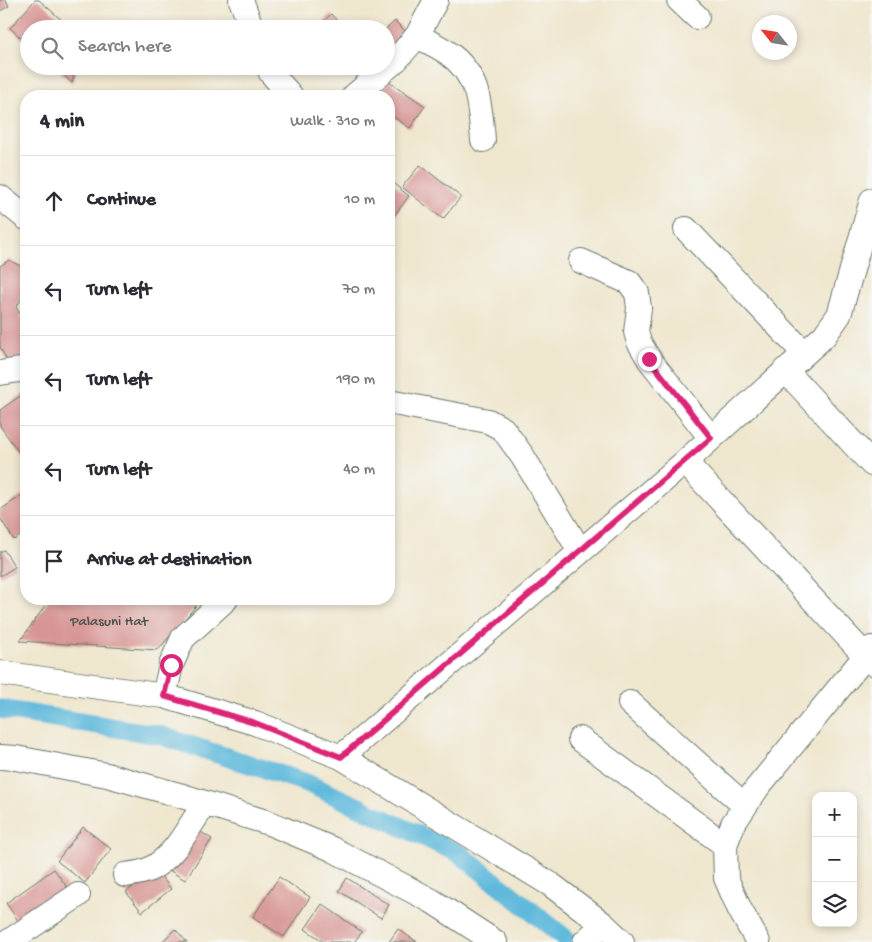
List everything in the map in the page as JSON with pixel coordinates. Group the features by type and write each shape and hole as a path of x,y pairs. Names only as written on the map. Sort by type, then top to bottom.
{"street":[{"path":"241,0 249,20"},
{"path":"395,61 417,36 436,0"},
{"path":"679,0 697,17"},
{"path":"417,36 448,53 463,66 474,83 480,106 483,140"},
{"path":"273,75 286,90"},
{"path":"361,90 378,75"},
{"path":"0,197 20,213"},
{"path":"341,757 685,462 824,336 839,315 872,200"},
{"path":"686,229 804,353"},
{"path":"581,261 629,282 638,293 639,308 636,332 639,342 649,359 711,438"},
{"path":"0,373 20,370"},
{"path":"785,370 872,464"},
{"path":"395,403 488,421 503,429 523,457 580,551"},
{"path":"685,462 870,656 763,780 733,824 725,845 726,878 739,908 758,942"},
{"path":"164,696 171,665 183,638 219,605"},
{"path":"0,673 164,696 255,723 341,757 550,884 603,924 622,942"},
{"path":"630,703 745,806"},
{"path":"580,739 725,845"},
{"path":"0,757 16,758 107,775 269,823 332,849 432,901 495,942"},
{"path":"125,875 147,870 166,859 205,803"},
{"path":"8,942 78,895"},
{"path":"585,942 603,924"}],"building":[{"path":"0,0 6,0 9,6 0,11"},
{"path":"35,0 39,0 62,20 20,20 20,37 10,28"},
{"path":"331,14 337,20 325,20"},
{"path":"395,21 411,37 395,51"},
{"path":"64,75 74,75 72,83"},
{"path":"387,80 425,106 410,128 395,118 395,90 380,90"},
{"path":"420,165 461,197 443,219 402,187"},
{"path":"395,185 409,196 395,215"},
{"path":"9,260 20,266 20,301 16,307 20,314 20,362 9,365 0,347 0,266"},
{"path":"20,396 20,454 0,426 0,410"},
{"path":"20,497 20,536 14,540 0,518 0,510"},
{"path":"4,550 15,567 0,576 0,552"},
{"path":"46,605 197,605 158,650 20,641"},
{"path":"83,827 111,849 85,883 57,861"},
{"path":"196,829 212,839 185,880 169,870"},
{"path":"54,869 72,894 23,928 6,903"},
{"path":"156,870 171,889 142,912 126,892"},
{"path":"279,877 310,897 284,937 253,917"},
{"path":"347,878 389,905 381,918 339,891"},
{"path":"322,904 362,932 354,942 324,942 305,929"},
{"path":"175,929 187,942 162,942"},
{"path":"398,929 417,942 389,942"}],"waterway":[{"path":"0,709 159,735 307,783 460,854 570,942"}],"route":[{"path":"171,665 164,696 255,723 341,757 711,438 649,359"}]}
